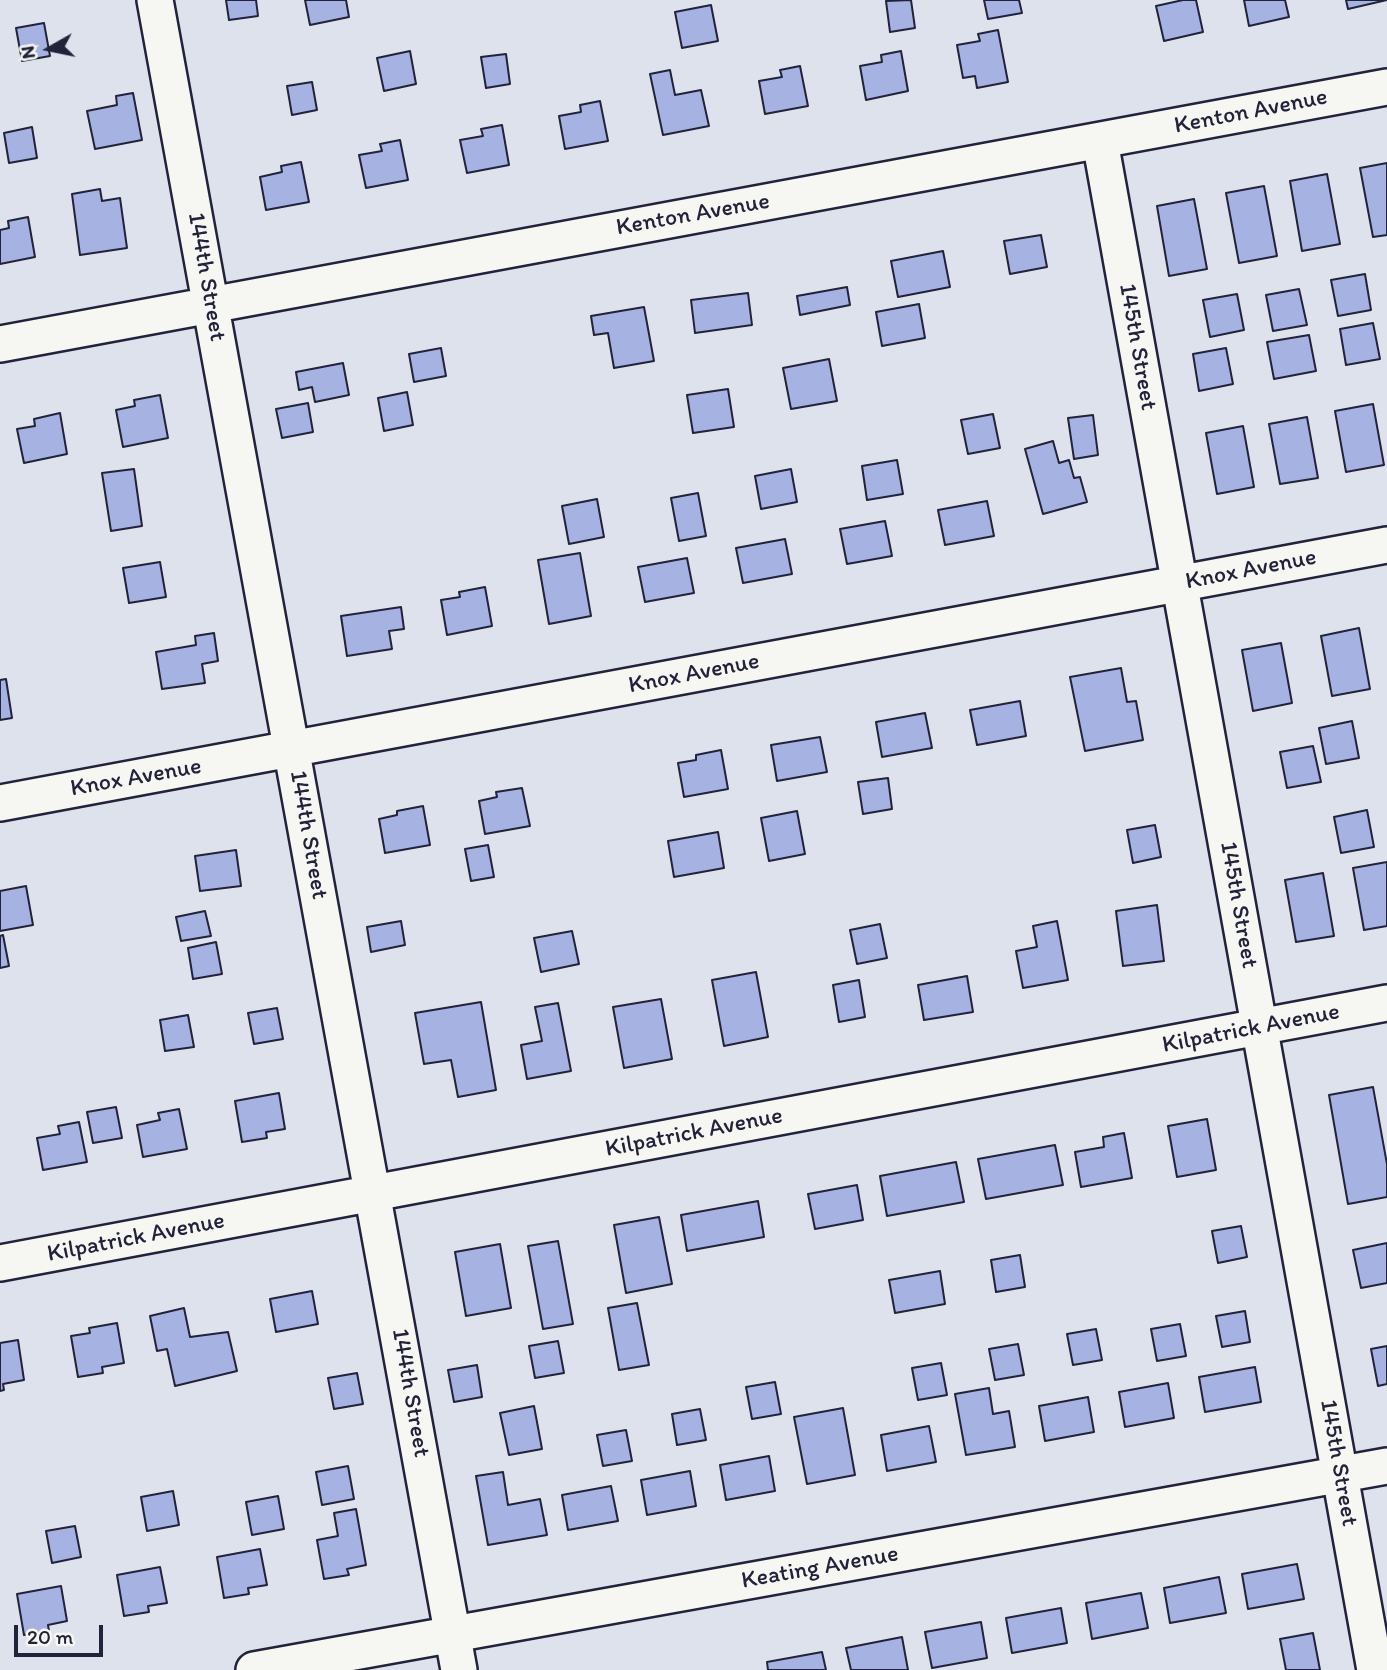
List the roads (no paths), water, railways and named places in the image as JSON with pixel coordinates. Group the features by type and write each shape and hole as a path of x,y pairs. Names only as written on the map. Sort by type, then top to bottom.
{"street":[{"name":"144th Street","path":"155,0 459,1670"},
{"name":"Kenton Avenue","path":"0,344 1387,87"},
{"name":"145th Street","path":"1100,141 1375,1670"},
{"name":"Knox Avenue","path":"0,803 1387,544"},
{"name":"Kilpatrick Avenue","path":"0,1264 1387,1003"},
{"name":"Keating Avenue","path":"254,1670 1387,1466"}]}
